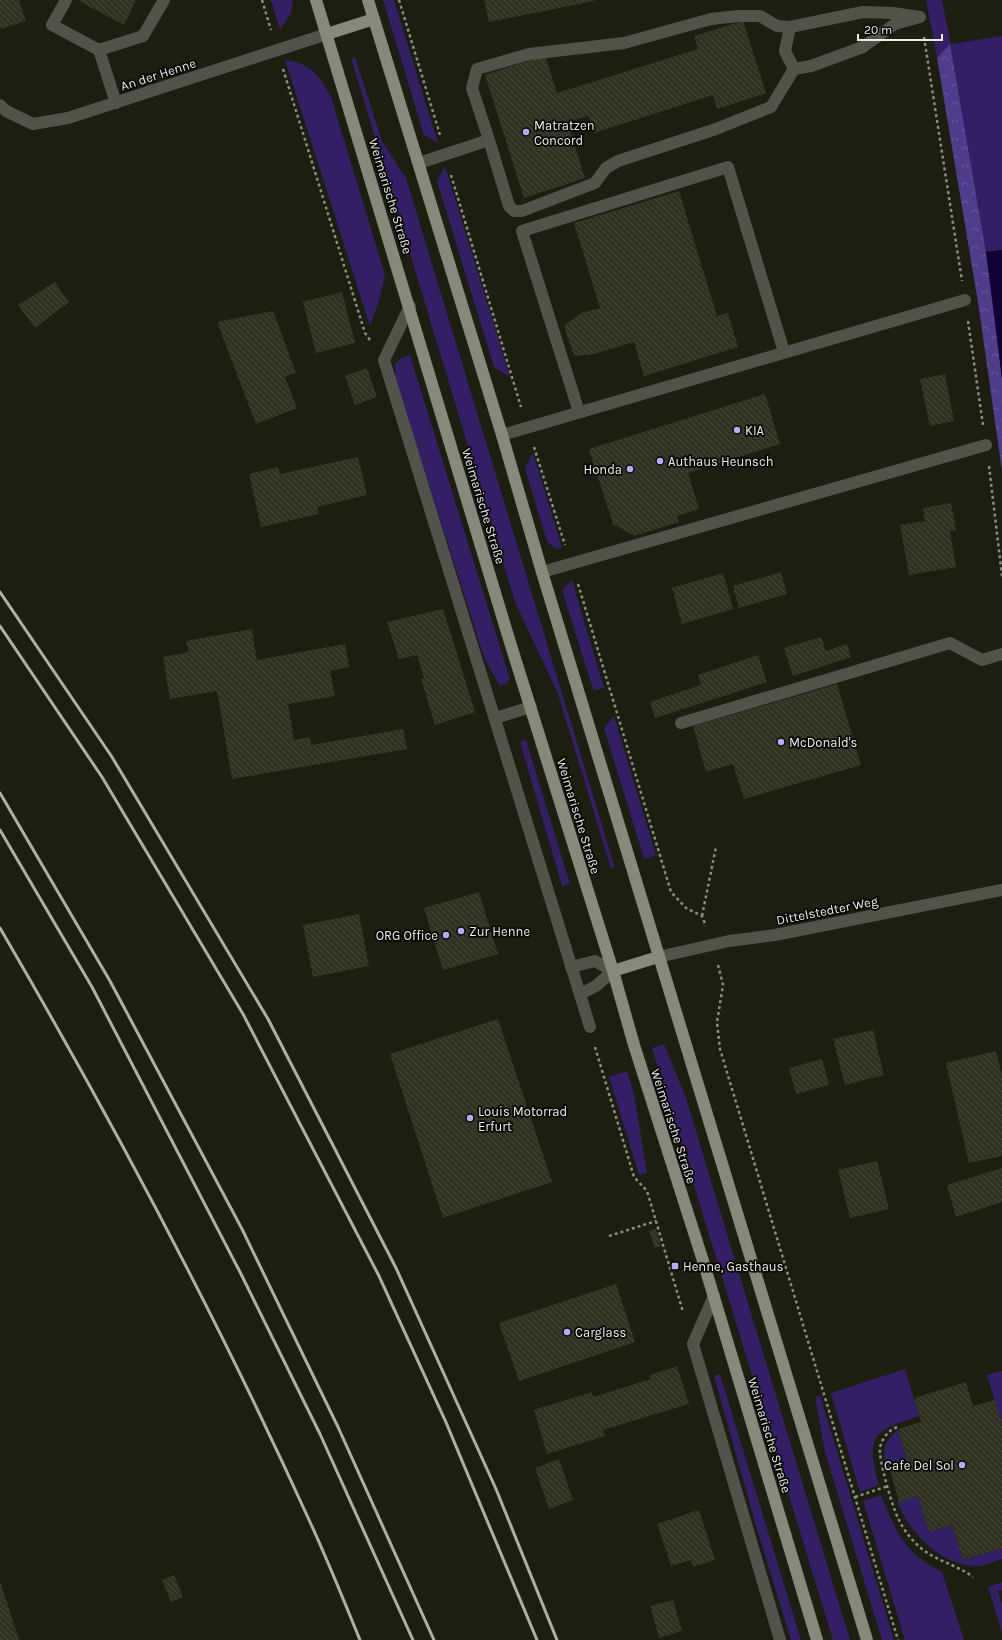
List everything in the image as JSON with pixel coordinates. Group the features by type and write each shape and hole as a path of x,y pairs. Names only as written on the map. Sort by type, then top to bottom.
{"main road":[{"name":"Weimarische Straße","path":"316,0 613,971 634,1045 714,1296 817,1640"},
{"path":"368,0 502,435 658,957 867,1640"},
{"path":"327,34 374,19"},
{"path":"613,971 658,957"}],"street":[{"path":"66,0 52,25 99,50 116,102"},
{"path":"99,50 143,36 164,0"},
{"path":"864,12 893,13 920,17 895,24 863,47 811,66 794,69 771,107 716,129 618,161 606,168 595,183 522,211 514,211 509,206 490,140 472,88 477,69 529,54 624,44 711,19 760,16 777,26 790,27 864,12"},
{"path":"790,27 785,51 794,69"},
{"name":"An der Henne","path":"0,105 6,111 33,124 68,118 327,34"},
{"path":"419,163 490,140"},
{"path":"579,412 522,231 728,167 784,352"},
{"path":"502,435 964,300"},
{"path":"410,306 384,360 590,1027"},
{"path":"542,572 986,445"},
{"path":"681,723 950,643 982,660 1002,654"},
{"path":"494,718 531,707"},
{"name":"Dittelstedter Weg","path":"658,957 712,945 1002,890"},
{"path":"571,967 595,961 613,971 596,986 580,994"},
{"path":"714,1296 693,1344 780,1640"}],"path":[{"path":"262,0 365,333 384,360"},
{"path":"399,0 527,427 571,563 671,892 686,908 702,916"},
{"path":"716,846 702,916 723,985 717,1022 720,1049 898,1640"},
{"path":"590,1027 634,1177 647,1191 693,1344"},
{"path":"609,1236 656,1221"},
{"path":"897,1427 886,1434 880,1448 880,1460 897,1517 922,1550 961,1568 973,1577"},
{"path":"855,1497 888,1486"}],"shaded area":[{"path":"271,0 293,0 291,13 280,30"},
{"path":"383,0 394,0 438,143 424,135"},
{"path":"926,0 942,0 951,44 1002,36 1002,250 986,252 950,45 937,58"},
{"path":"355,57 382,141 406,178 615,868 611,869 558,694 515,602 351,58"},
{"path":"285,60 301,64 313,71 318,76 331,97 385,275 380,298 370,326"},
{"path":"445,166 510,377 494,367 437,181"},
{"path":"1002,250 1002,379 986,252"},
{"path":"410,355 510,679 506,684 500,686 485,660 395,378 395,364 401,358"},
{"path":"533,453 562,547 557,549 547,542 525,468"},
{"path":"572,580 604,688 597,690 593,689 562,590"},
{"path":"614,716 656,855 644,859 604,728"},
{"path":"526,740 570,884 562,886 520,742"},
{"path":"664,1044 686,1098 850,1640 833,1640 652,1048"},
{"path":"627,1071 634,1093 647,1173 639,1175 609,1077"},
{"path":"905,1369 919,1416 891,1426 882,1431 876,1437 873,1445 873,1455 879,1485 860,1492 831,1393"},
{"path":"1002,1371 1002,1423 987,1375"},
{"path":"720,1374 801,1640 791,1640 756,1526 714,1376"},
{"path":"820,1395 894,1640 882,1640 825,1452 815,1397"},
{"path":"898,1429 908,1464 887,1470 884,1457 885,1448 889,1439"},
{"path":"881,1495 903,1541 929,1565 942,1572 964,1640 905,1640 863,1501"},
{"path":"918,1496 929,1532 952,1525 963,1560 1002,1548 1002,1559 981,1566 967,1565 953,1561 930,1547 919,1537 903,1514 897,1502"},
{"path":"1002,1582 1002,1590 998,1591 1002,1605 1002,1633 988,1587"}],"green space":[{"path":"950,44 986,252 994,308 1002,379 1002,471 978,302 937,58"}],"building":[{"path":"0,0 19,0 26,21 0,29"},
{"path":"79,0 136,0 124,25"},
{"path":"484,0 594,0 594,1 489,22"},
{"path":"743,21 766,93 717,109 713,95 594,133 588,116 567,122 585,178 524,198 485,75 545,55 557,93 698,49 694,36"},
{"path":"679,191 717,316 728,313 738,347 644,376 634,342 594,354 574,356 564,326 581,313 600,308 574,223"},
{"path":"55,282 69,302 35,328 18,305"},
{"path":"342,292 355,343 316,353 303,302"},
{"path":"273,311 296,373 285,377 297,408 256,424 217,322"},
{"path":"367,368 377,397 355,405 345,376"},
{"path":"945,374 954,421 930,426 920,379"},
{"name":"Authaus Heunsch","path":"765,394 780,444 688,473 699,509 677,516 679,522 634,536 613,524 589,449"},
{"path":"358,457 367,495 317,507 319,514 261,527 249,474 278,467 280,474"},
{"path":"951,503 956,530 950,531 956,567 909,575 900,525 925,521 923,508"},
{"path":"781,572 787,594 739,608 733,586"},
{"path":"723,573 733,609 682,624 672,588"},
{"path":"443,609 475,712 435,725 421,679 424,678 417,655 399,659 387,622"},
{"path":"252,629 257,660 345,644 349,667 330,671 335,696 288,704 294,740 310,737 311,745 403,729 407,749 232,779 217,691 170,699 163,657 189,652 186,641"},
{"path":"821,637 826,651 847,644 851,657 793,676 784,648"},
{"path":"758,655 767,682 655,718 650,702 701,685 698,675"},
{"path":"837,684 861,765 744,799 733,764 706,772 693,726"},
{"name":"Zur Henne","path":"479,892 498,954 443,970 424,908"},
{"path":"359,914 369,966 313,977 303,925"},
{"path":"498,1019 552,1182 443,1218 390,1054"},
{"path":"873,1030 884,1075 845,1085 833,1039"},
{"path":"996,1051 1002,1076 1002,1156 969,1163 946,1063"},
{"path":"822,1059 829,1085 796,1094 789,1068"},
{"path":"877,1161 889,1209 850,1218 838,1170"},
{"path":"1002,1168 1002,1202 956,1217 947,1185"},
{"path":"656,1229 661,1246 655,1248 649,1231"},
{"path":"616,1284 635,1342 519,1381 499,1323"},
{"path":"677,1366 689,1404 603,1430 605,1436 547,1454 534,1410 592,1392 593,1397 651,1379 650,1375"},
{"path":"966,1382 973,1406 995,1400 1002,1423 1002,1548 963,1560 952,1525 929,1532 918,1496 899,1502 890,1470 908,1464 898,1429 921,1422 914,1398"},
{"path":"559,1459 573,1500 549,1509 535,1468"},
{"path":"699,1510 715,1560 693,1567 691,1560 671,1566 657,1524"},
{"path":"174,1575 183,1597 171,1602 162,1580"},
{"path":"0,1581 19,1640 0,1640"},
{"path":"673,1600 682,1631 659,1638 650,1606"}],"railway":[{"path":"0,592 112,757 268,1019 396,1268 496,1489 557,1640"},
{"path":"0,626 102,777 243,1014 379,1276 445,1420 537,1640"},
{"path":"0,793 110,981 242,1229 338,1427 434,1640"},
{"path":"0,830 92,987 241,1274 320,1434 413,1640"},
{"path":"0,928 83,1073 201,1295 275,1446 330,1566 360,1640"}],"place":[{"name":"Matratzen Concord","path":"526,132"},
{"name":"KIA","path":"737,430"},
{"name":"Authaus Heunsch","path":"660,461"},
{"name":"Honda","path":"630,469"},
{"name":"McDonald's","path":"781,742"},
{"name":"Zur Henne","path":"461,931"},
{"name":"ORG Office","path":"446,935"},
{"name":"Louis Motorrad Erfurt","path":"470,1118"},
{"name":"Henne, Gasthaus","path":"675,1266"},
{"name":"Carglass","path":"567,1332"},
{"name":"Cafe Del Sol","path":"962,1465"}]}
